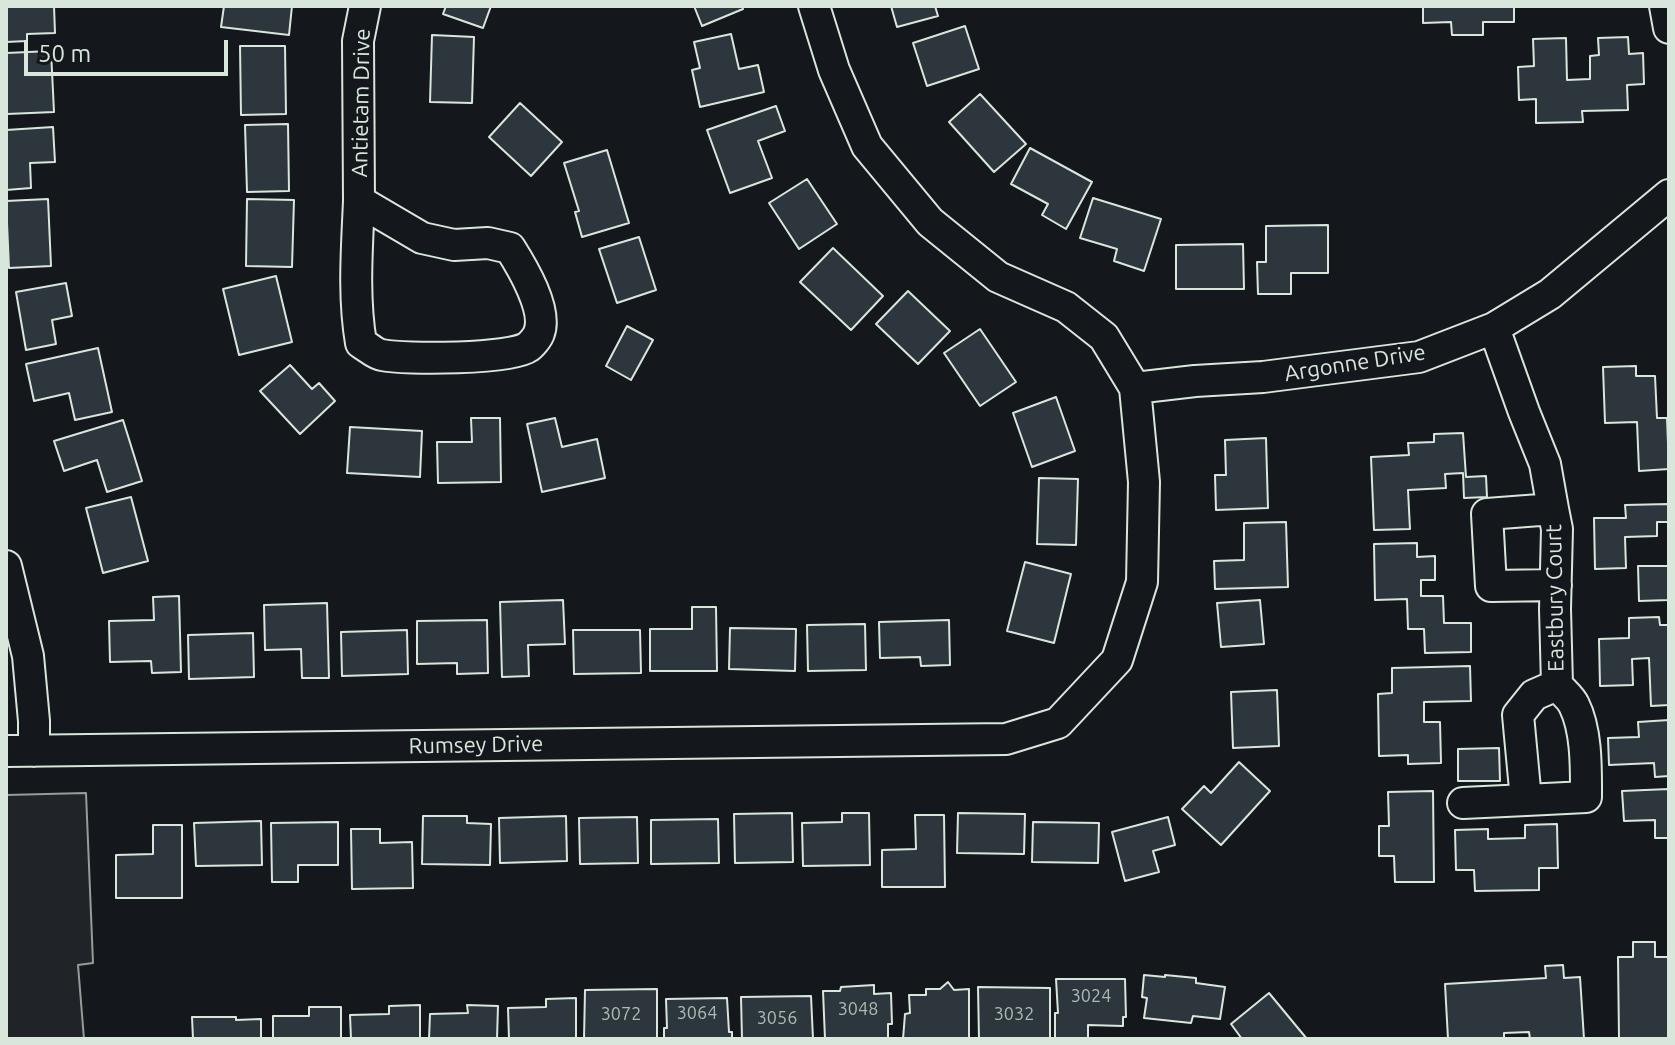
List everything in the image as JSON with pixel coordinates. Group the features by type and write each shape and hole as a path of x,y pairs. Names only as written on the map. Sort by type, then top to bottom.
{"street":[{"name":"Antietam Drive","path":"359,201 422,238 454,245 488,243 510,248 531,288 541,318 539,334 527,348 506,355 379,355 361,343 357,281 358,41 365,6"},
{"path":"814,6 834,70 867,146 903,190 930,222 998,277 1066,307 1104,337 1135,388"},
{"path":"1665,6 1669,28"},
{"name":"Argonne Drive","path":"1135,388 1263,377 1419,357 1494,328 1550,294 1669,195"},
{"name":"Eastbury Court","path":"1494,328 1545,464 1557,529 1557,685 1574,704 1586,759 1586,797 1526,800 1518,715 1534,695 1557,685"},
{"name":"Rumsey Drive","path":"20,751 1006,739 1058,723 1117,660 1142,582 1144,482 1135,388"},
{"path":"1553,509 1487,514 1491,586 1556,585"},
{"path":"6,566 28,656 34,721 20,751"},
{"path":"1463,803 1526,800"}],"shaded area":[{"path":"86,793 93,963 78,965 84,1039 6,1039 6,795"}],"building":[{"path":"7,6 54,6 55,33 27,34 27,41 6,42"},
{"path":"224,6 292,6 289,35 221,27"},
{"path":"446,6 491,6 483,28 443,14"},
{"path":"694,6 742,6 743,9 702,26"},
{"path":"891,6 935,6 938,16 897,27"},
{"path":"1423,6 1514,6 1514,22 1483,22 1483,35 1452,35 1451,22 1423,23"},
{"path":"965,26 979,69 927,86 913,43"},
{"path":"731,34 739,69 758,65 764,92 700,107 692,70 700,68 694,42"},
{"path":"432,35 474,37 472,103 430,102"},
{"path":"1628,37 1629,54 1643,53 1644,84 1627,85 1628,110 1582,111 1583,122 1536,123 1536,99 1519,100 1518,67 1534,66 1533,39 1566,38 1567,80 1590,79 1590,56 1599,55 1598,38"},
{"path":"240,46 285,46 286,114 241,115"},
{"path":"51,51 54,112 7,114 6,53"},
{"path":"980,94 1026,144 994,172 949,122"},
{"path":"520,103 562,142 531,176 489,137"},
{"path":"776,106 785,131 758,141 772,178 730,193 707,130"},
{"path":"288,124 289,191 247,192 245,125"},
{"path":"53,127 55,162 30,163 31,188 6,190 6,130"},
{"path":"1030,148 1092,182 1066,229 1042,215 1048,204 1011,184"},
{"path":"607,150 629,223 582,237 575,212 579,211 564,163"},
{"path":"807,179 837,224 799,249 769,203"},
{"path":"1093,198 1161,219 1144,271 1114,261 1117,249 1080,238"},
{"path":"48,199 51,266 9,268 6,201"},
{"path":"247,199 294,200 292,267 246,266"},
{"path":"1328,225 1328,273 1291,273 1291,294 1258,294 1257,262 1266,262 1266,226"},
{"path":"639,237 656,290 617,303 599,249"},
{"path":"1243,244 1244,289 1176,289 1176,245"},
{"path":"833,248 883,296 851,330 800,282"},
{"path":"276,276 292,342 239,355 223,289"},
{"path":"66,283 72,316 52,320 56,344 26,350 16,292"},
{"path":"908,291 950,331 918,364 876,324"},
{"path":"627,326 653,340 631,380 606,366"},
{"path":"980,329 1016,382 980,406 944,353"},
{"path":"98,348 112,412 75,420 69,393 34,401 26,364"},
{"path":"290,365 312,389 319,383 335,401 300,434 260,391"},
{"path":"1636,366 1636,376 1655,376 1657,418 1667,418 1669,469 1639,471 1637,422 1605,423 1603,367"},
{"path":"1056,397 1075,451 1032,467 1013,413"},
{"path":"471,418 500,418 501,482 438,483 437,442 472,442"},
{"path":"555,418 562,447 597,439 605,478 542,492 527,424"},
{"path":"123,420 142,481 107,492 97,460 64,471 54,441"},
{"path":"350,427 422,431 420,477 347,473"},
{"path":"1463,433 1466,477 1486,476 1487,497 1464,498 1463,473 1445,474 1446,488 1408,490 1410,529 1374,530 1371,457 1409,455 1408,443 1434,442 1434,434"},
{"path":"1266,438 1268,508 1216,510 1215,475 1226,475 1225,440"},
{"path":"1039,478 1078,479 1076,545 1037,544"},
{"path":"131,497 148,561 103,573 86,508"},
{"path":"1669,504 1669,522 1657,522 1657,536 1625,537 1626,568 1595,569 1594,518 1626,518 1625,505"},
{"path":"1286,522 1288,587 1215,589 1214,561 1244,560 1244,523"},
{"path":"1417,543 1417,557 1435,556 1435,580 1421,580 1421,596 1443,596 1444,623 1471,623 1471,652 1425,653 1424,629 1408,629 1407,599 1375,600 1374,544"},
{"path":"1025,562 1071,574 1054,643 1007,631"},
{"path":"1638,566 1669,566 1669,600 1639,601"},
{"path":"179,596 181,672 152,673 151,661 110,662 109,621 154,620 153,597"},
{"path":"563,600 565,644 528,645 529,676 502,677 500,602"},
{"path":"1260,600 1264,644 1221,647 1217,603"},
{"path":"327,603 329,678 302,678 301,649 265,650 264,605"},
{"path":"692,607 716,607 717,671 650,671 650,629 692,629"},
{"path":"1659,617 1660,625 1669,625 1669,705 1651,706 1649,658 1632,659 1633,685 1600,686 1599,639 1629,638 1629,618"},
{"path":"487,620 488,673 457,674 457,663 417,664 417,621"},
{"path":"949,620 950,665 921,666 920,657 880,658 879,622"},
{"path":"865,624 866,670 808,671 807,625"},
{"path":"730,628 796,629 795,671 729,669"},
{"path":"407,630 408,674 342,676 341,632"},
{"path":"573,630 640,630 641,673 574,674"},
{"path":"253,633 254,677 189,679 188,635"},
{"path":"1470,666 1471,701 1424,702 1424,722 1440,722 1441,763 1408,764 1408,755 1379,756 1378,694 1392,693 1392,668"},
{"path":"1277,690 1279,746 1233,748 1231,692"},
{"path":"1669,720 1669,776 1655,777 1654,763 1609,765 1608,738 1639,737 1638,722"},
{"path":"1499,748 1500,781 1458,781 1458,749"},
{"path":"1239,762 1270,791 1221,845 1182,809 1204,786 1211,793"},
{"path":"1669,789 1669,838 1655,838 1655,820 1624,821 1622,791"},
{"path":"1433,791 1434,882 1395,882 1394,856 1379,856 1379,826 1389,826 1388,792"},
{"path":"792,813 793,862 735,863 734,814"},
{"path":"842,813 869,813 870,865 803,866 802,823 842,822"},
{"path":"958,813 1025,814 1024,854 957,853"},
{"path":"915,815 944,815 945,887 882,887 882,850 916,849"},
{"path":"423,816 467,816 467,823 491,824 490,865 422,864"},
{"path":"566,816 567,861 500,863 499,818"},
{"path":"637,817 638,863 580,864 579,818"},
{"path":"1168,817 1175,845 1153,851 1159,872 1125,881 1112,832"},
{"path":"718,819 719,863 651,864 651,820"},
{"path":"261,821 262,865 196,866 194,823"},
{"path":"338,822 338,865 298,865 298,882 272,882 271,823"},
{"path":"1033,822 1099,823 1098,863 1032,862"},
{"path":"1557,824 1558,868 1539,868 1539,890 1475,891 1474,870 1456,870 1455,830 1488,829 1488,839 1525,838 1525,825"},
{"path":"153,825 182,825 182,898 116,898 116,855 153,854"},
{"path":"351,829 380,829 380,843 412,842 413,888 352,889"},
{"path":"1633,942 1655,942 1655,957 1669,957 1669,1039 1619,1039 1618,957 1633,957"},
{"path":"1563,965 1564,978 1580,977 1584,1039 1530,1039 1529,1032 1504,1033 1504,1039 1448,1039 1445,984 1546,978 1545,966"},
{"path":"1144,975 1196,978 1196,983 1225,987 1220,1019 1193,1016 1191,1023 1144,1018 1147,998 1142,997"},
{"path":"1056,979 1125,979 1126,1017 1123,1017 1123,1026 1088,1025 1088,1039 1055,1039 1055,1013 1058,1013"},
{"path":"948,982 954,990 969,989 969,1039 903,1039 905,1014 910,1013 909,995 926,995 926,989 940,989"},
{"path":"874,985 874,994 891,993 892,1024 888,1024 888,1039 825,1039 823,991"},
{"path":"978,987 1050,988 1050,1039 979,1039"},
{"path":"657,989 657,1039 584,1039 585,990"},
{"path":"1269,993 1307,1039 1242,1039 1231,1024"},
{"path":"811,996 813,1039 742,1039 741,997"},
{"path":"576,998 576,1039 509,1039 508,1008 546,1007 546,999"},
{"path":"727,998 732,1039 664,1039 664,1028 667,1028 666,999"},
{"path":"420,1005 420,1039 351,1039 350,1015 389,1014 389,1006"},
{"path":"467,1005 498,1006 497,1039 429,1039 430,1014 468,1013"},
{"path":"309,1007 341,1007 341,1039 273,1039 273,1016 309,1016"},
{"path":"192,1017 261,1019 261,1039 193,1039"}]}
